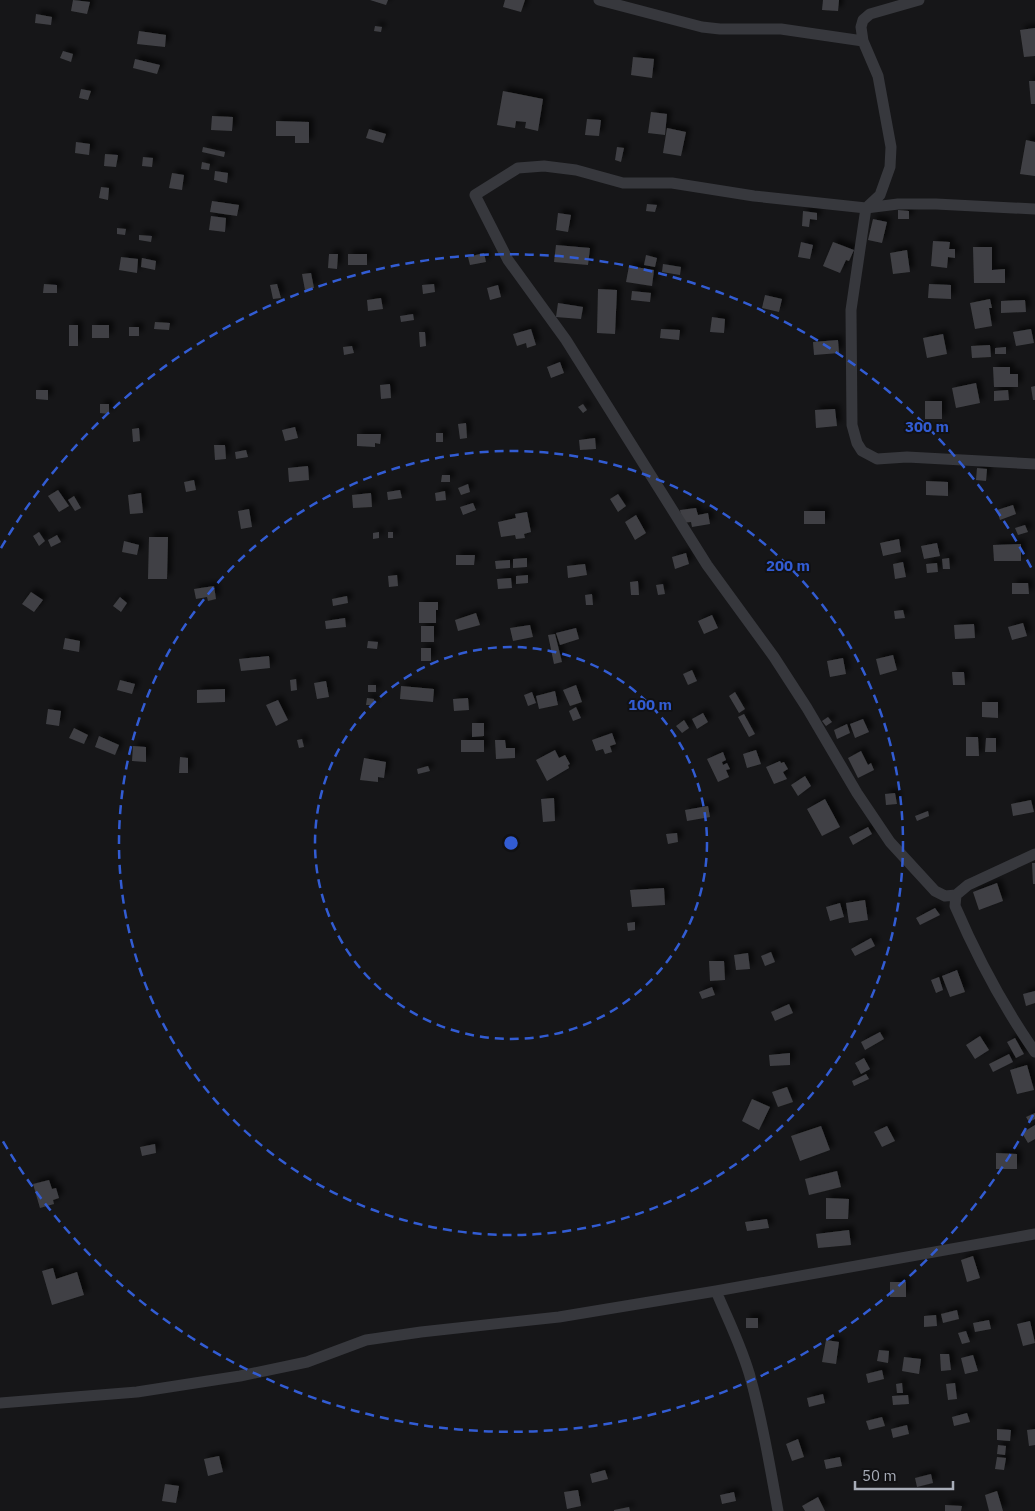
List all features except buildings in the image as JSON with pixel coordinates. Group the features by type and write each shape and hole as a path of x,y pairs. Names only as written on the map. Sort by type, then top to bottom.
{"street":[{"path":"599,0 702,27 720,29 781,29 863,41"},
{"path":"919,0 870,14 863,20 860,27 863,41 878,76 891,147 890,167 880,195 866,208 852,310 852,425 857,443 862,452 877,458 906,457 1035,464"},
{"path":"1035,210 936,204 898,204 866,208 754,196 672,182 623,183 576,170 544,166 518,168 475,195 508,260 566,340 707,565 774,657 807,708 857,793 890,842 935,891 944,896 956,895 968,885 1035,854"},
{"path":"956,895 955,906 985,971 1015,1024 1035,1050"},
{"path":"0,1403 137,1392 240,1376 307,1362 366,1340 559,1317 1035,1234"},
{"path":"716,1291 751,1379 761,1420 778,1511"}]}
